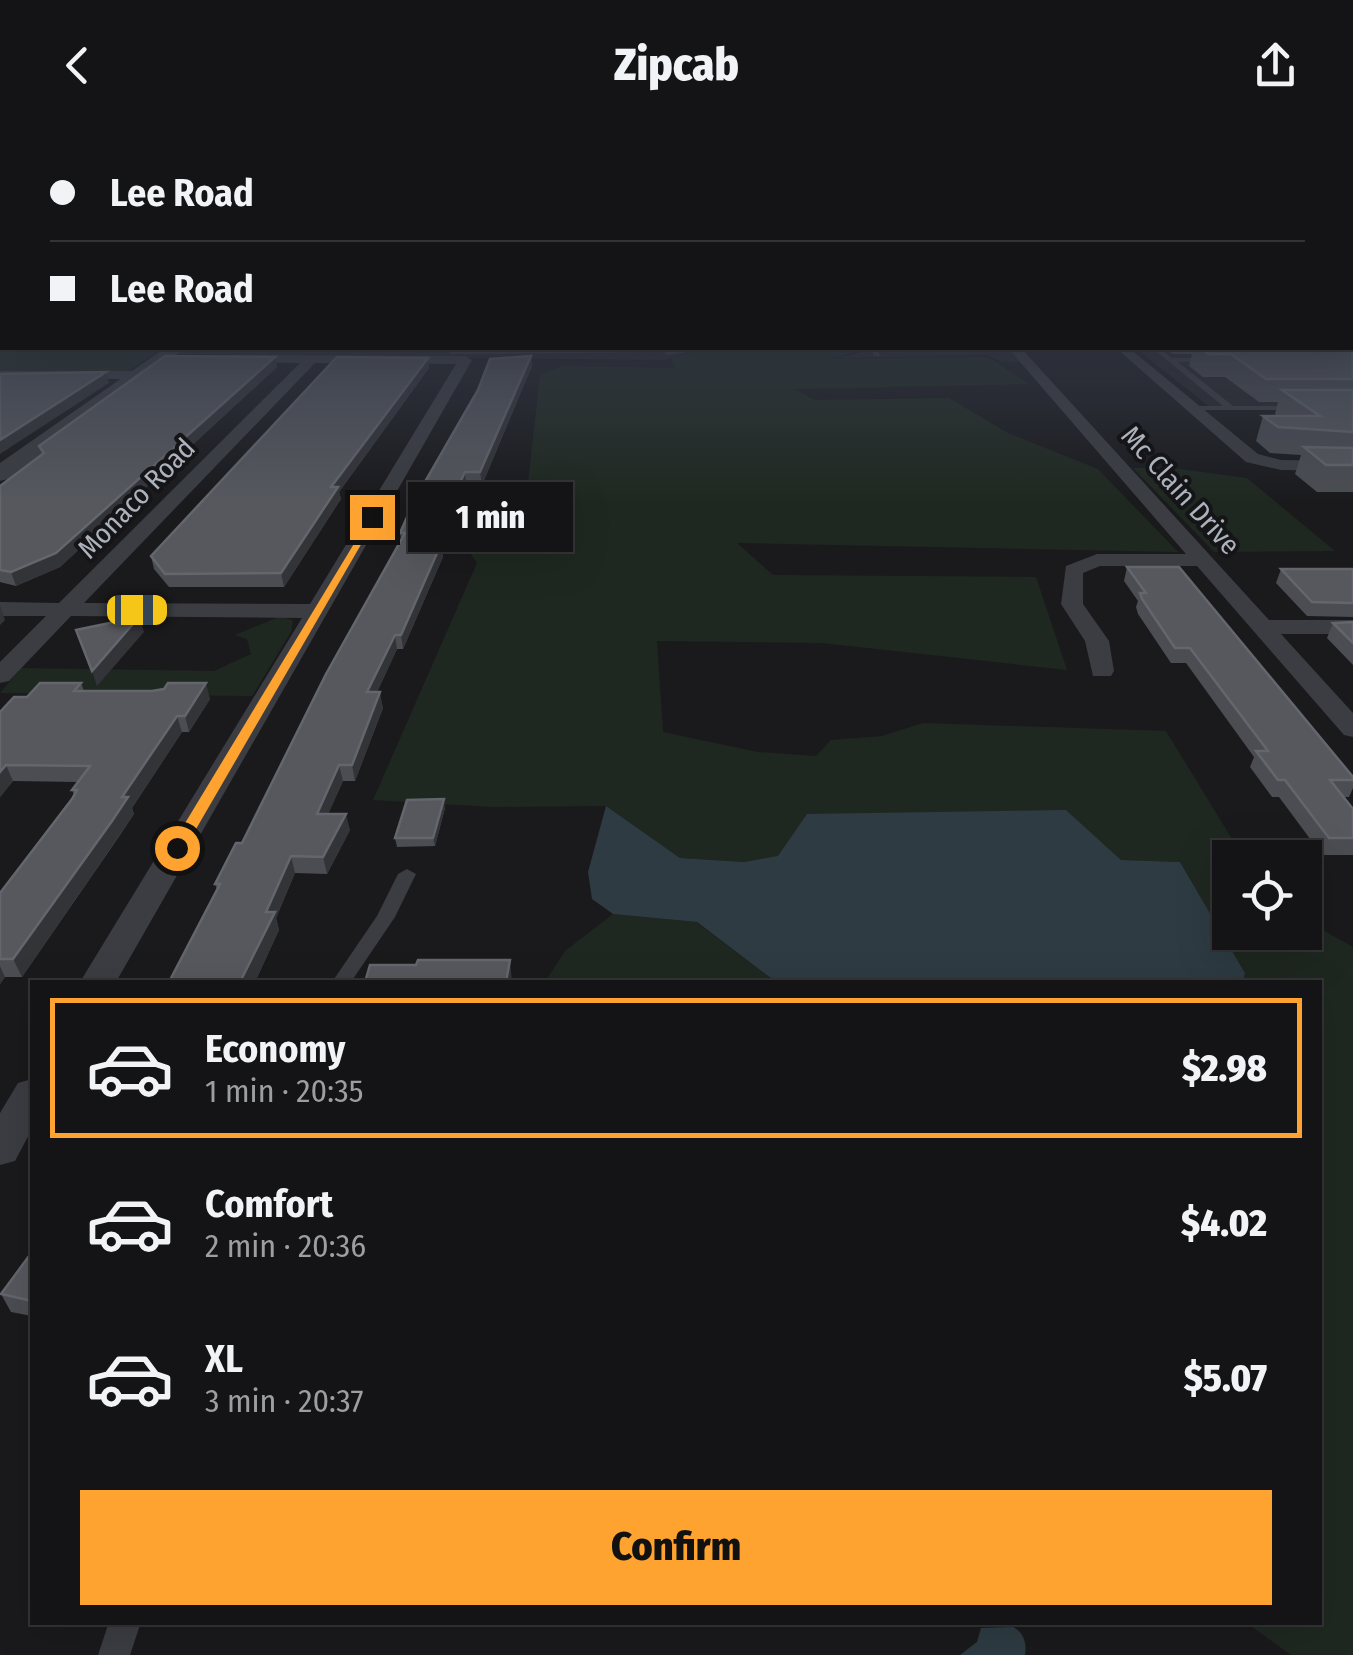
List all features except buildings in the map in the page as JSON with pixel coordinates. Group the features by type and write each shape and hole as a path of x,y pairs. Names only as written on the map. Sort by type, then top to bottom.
{"street":[{"path":"0,474 162,360"},
{"name":"Monaco Road","path":"0,676 310,360"},
{"path":"99,980 316,611 456,360"},
{"name":"Mc Clain Drive","path":"1025,360 1353,729"},
{"path":"1136,360 1252,458 1281,465 1353,466"},
{"path":"0,375 137,375"},
{"path":"1102,671 1097,641 1072,604 1073,570 1097,560 1204,560"},
{"path":"0,609 316,611"},
{"path":"1264,627 1353,627"},
{"path":"0,1149 30,1097"}],"lane":[{"path":"571,360 648,363"},
{"path":"1170,360 1232,408"},
{"path":"1192,408 1301,408"},
{"path":"342,980 386,917 407,874"},
{"path":"114,1655 124,1625"}],"shaded area":[{"path":"0,360 144,360 127,372 0,372"},
{"path":"672,360 993,360 1029,384 794,389 815,400 949,398 1008,433 1098,469 1178,552 737,543 773,575 1036,577 1067,670 822,643 657,641 663,732 758,752 816,756 831,740 882,736 923,723 1166,731 1233,840 1212,840 1212,917 1180,862 1121,860 1066,810 744,862 680,858 606,806 494,807 373,800 477,563 461,540 457,518 524,518 540,375 562,366 675,368"},
{"path":"1150,360 1353,360 1353,408 1211,408"},
{"path":"1165,467 1247,478 1335,551 1214,552 1133,468"},
{"path":"281,616 293,621 291,632 252,696 0,693 21,668 214,671 251,654 247,639 235,635"},
{"path":"606,806 680,858 744,862 778,856 807,814 1066,810 1121,860 1180,862 1212,917 1212,950 1232,950 1245,973 1243,980 773,980 697,922 613,914 592,899 588,872"},
{"path":"613,914 696,922 773,980 546,980 565,951"},
{"path":"1322,930 1353,947 1353,1655 1291,1655 1250,1625 1322,1625 1322,980 1243,980 1245,973 1232,950 1322,950"},
{"path":"1013,1627 1024,1639 1025,1655 960,1655 977,1642 981,1628"}],"route":[{"path":"177,848 372,517"}]}
